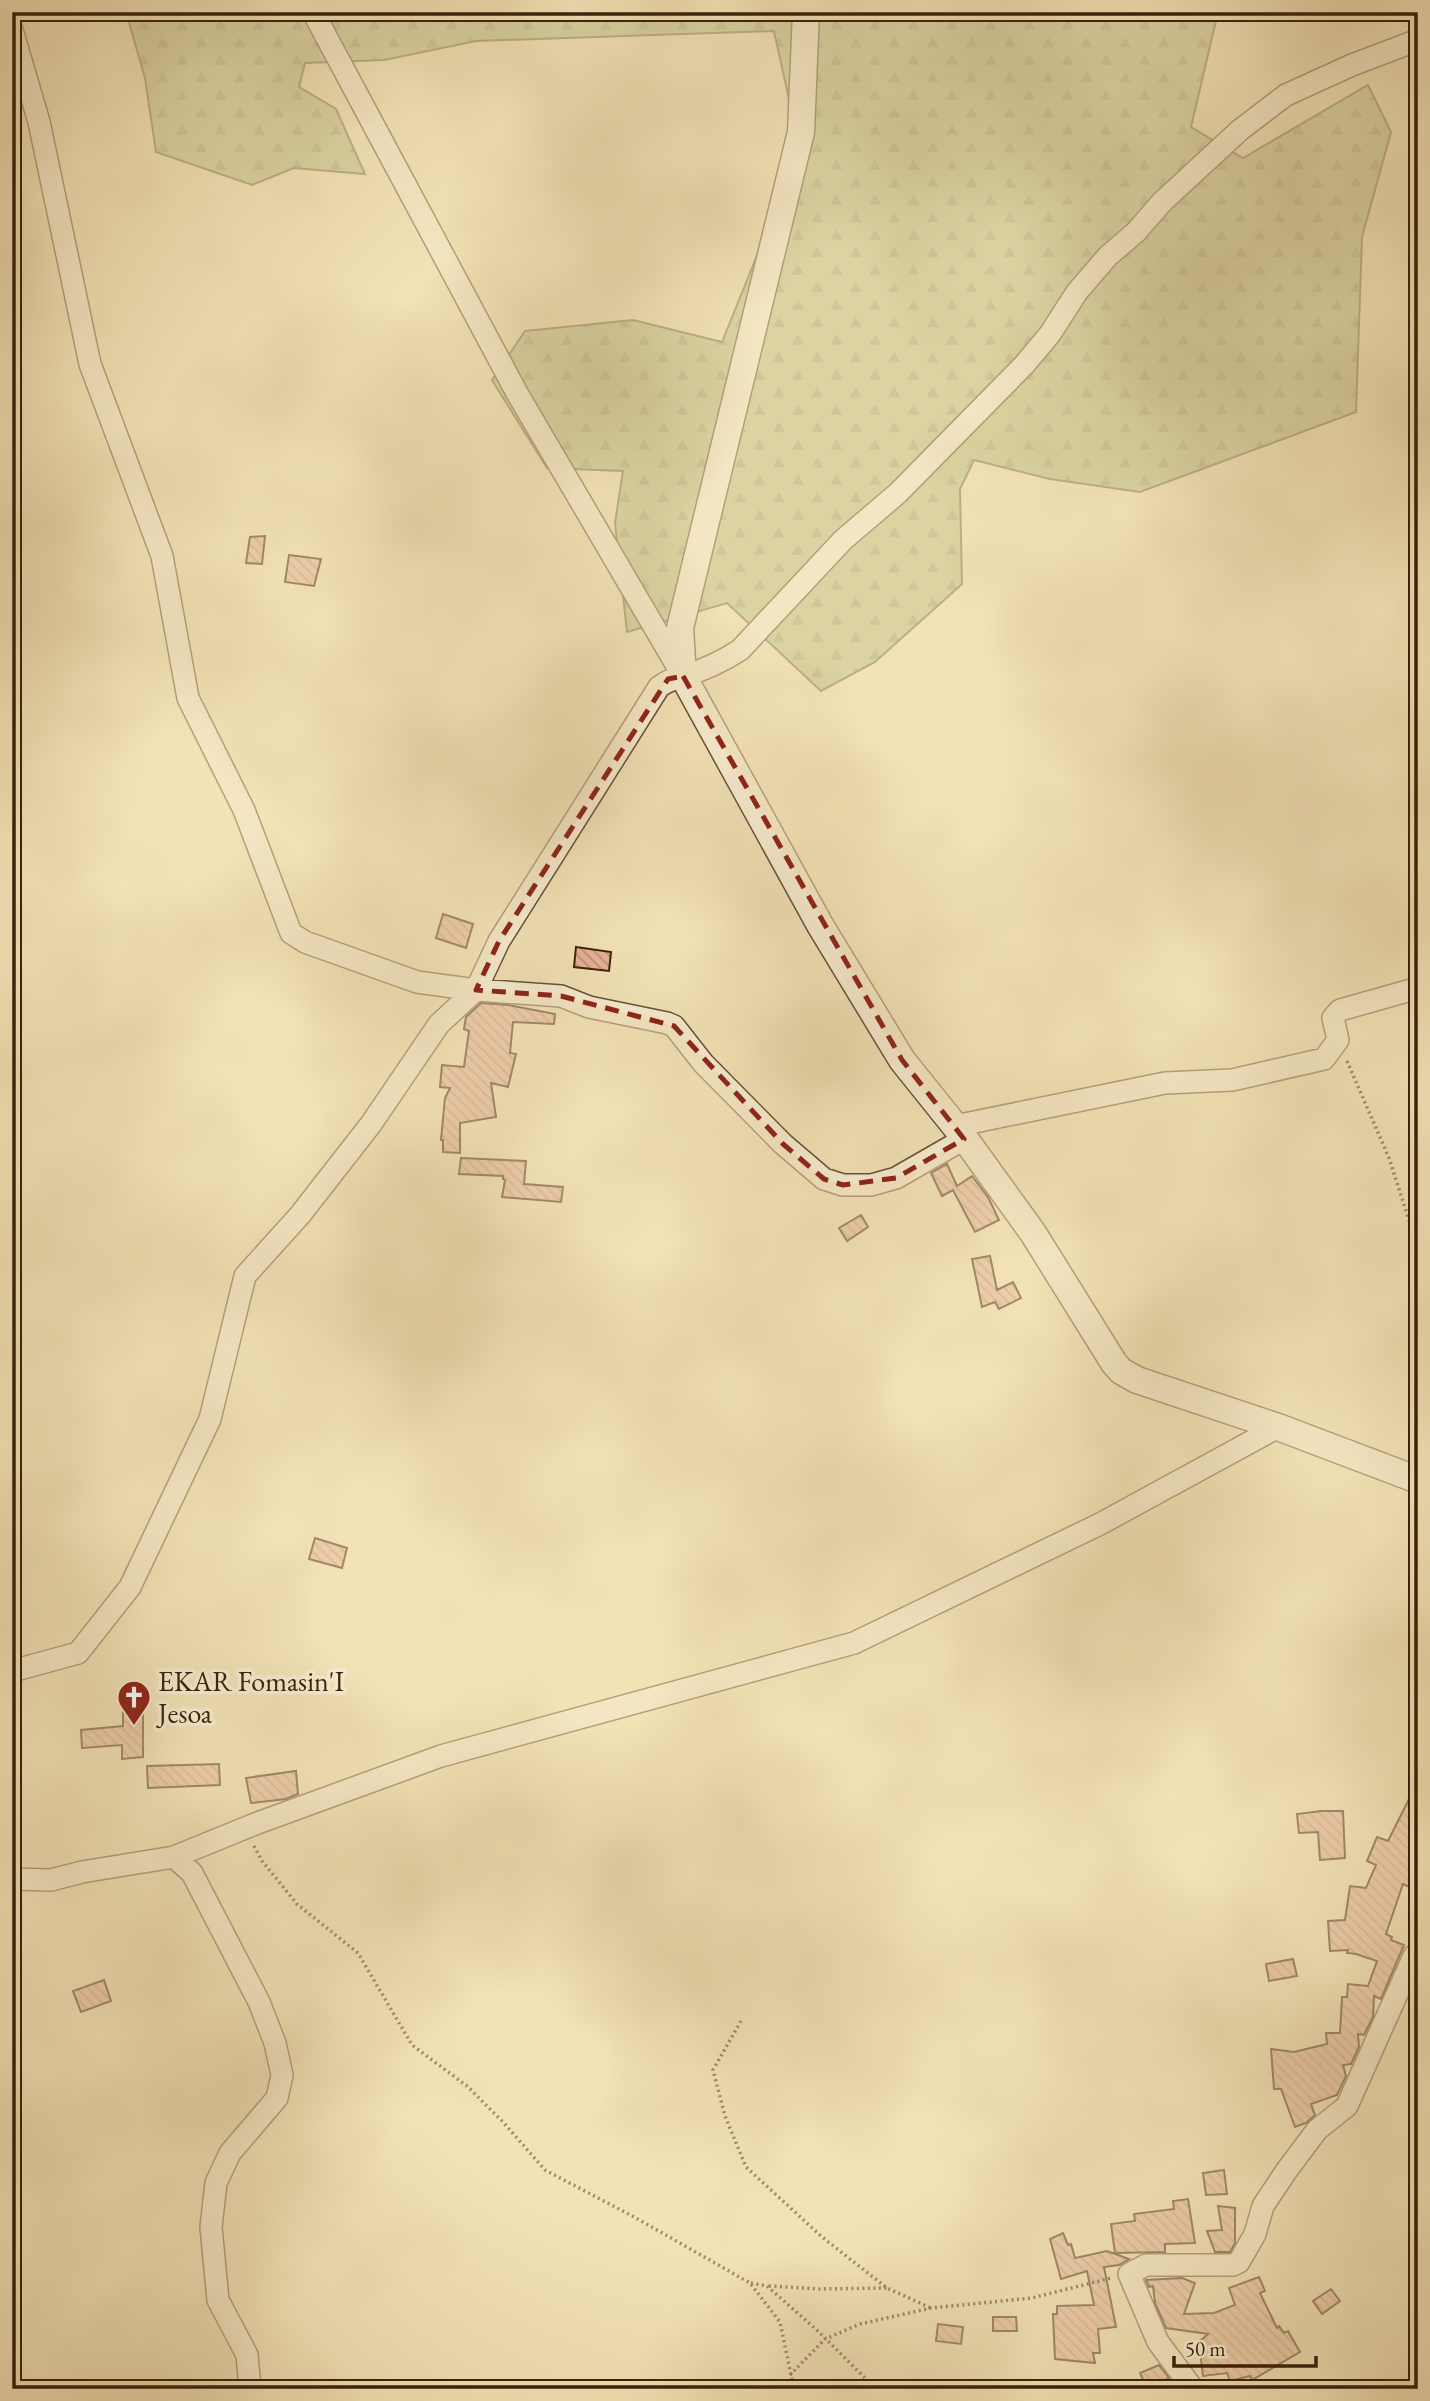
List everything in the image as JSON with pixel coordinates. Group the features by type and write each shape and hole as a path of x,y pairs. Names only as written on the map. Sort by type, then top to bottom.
{"street":[{"path":"313,12 517,393 683,676 820,925 902,1060 1033,1233 1114,1363 1121,1371 1137,1380 1278,1427 1418,1480"},
{"path":"683,676 680,628 801,132 806,12"},
{"path":"12,30 39,122 90,364 162,556 188,698 244,810 292,933 305,942 417,982 476,990 561,996 589,1007 667,1023 674,1027 703,1063 783,1144 824,1179 843,1185 872,1185 896,1178 959,1133 1165,1083 1232,1080 1324,1059 1338,1040 1333,1018 1340,1010 1418,988"},
{"path":"12,1671 78,1653 130,1587 210,1419 245,1276 300,1215 371,1124 439,1024 476,990 499,941 659,687 668,679 723,660 740,649 843,540 898,493 1024,365 1051,334 1077,292 1108,256 1240,130 1286,95 1352,65 1418,40"},
{"path":"12,1879 51,1880 82,1872 174,1857 441,1756 854,1643 1100,1524 1278,1427"},
{"path":"174,1857 192,1873 259,2001 275,2043 282,2075 276,2098 230,2153 216,2183 211,2227 218,2300 247,2355 250,2389"},
{"path":"1193,2389 1158,2342 1129,2274 1146,2265 1233,2265 1239,2262 1255,2234 1263,2206 1287,2170 1317,2130 1347,2106 1414,1956 1418,1956"}],"path":[{"path":"1338,1040 1389,1158 1418,1248"},
{"path":"244,1829 262,1861 297,1904 358,1953 412,2045 467,2087 503,2122 545,2170 750,2283 819,2289 887,2288"},
{"path":"741,2021 713,2070 725,2116 746,2167 822,2237 887,2288 931,2308"},
{"path":"790,2375 825,2339 860,2324 931,2308 1032,2298 1129,2274"},
{"path":"750,2283 780,2322 794,2389"},
{"path":"767,2286 876,2389"}],"highlighted area":[{"path":"683,676 902,1060 964,1139 896,1178 843,1185 824,1179 783,1144 674,1026 561,996 476,990 499,941 668,679"}],"green space":[{"path":"126,12 1218,12 1191,127 1243,158 1368,85 1391,132 1362,237 1356,412 1140,492 1050,479 974,460 960,489 962,584 875,662 821,691 727,603 627,632 615,523 623,471 547,468 492,380 525,331 633,320 722,342 800,149 774,31 476,41 384,60 305,63 299,87 336,109 365,174 294,168 252,185 156,152 145,78"}],"building":[{"path":"265,536 262,564 246,563 250,537"},
{"path":"289,555 321,559 314,586 285,582"},
{"path":"443,914 473,924 466,948 436,938"},
{"path":"576,947 611,952 609,971 574,967"},
{"path":"481,1003 555,1014 554,1024 513,1022 510,1053 516,1054 508,1087 491,1083 496,1117 460,1123 460,1153 443,1152 441,1140 445,1098 450,1088 440,1087 442,1065 464,1067 469,1031 464,1029 466,1017"},
{"path":"461,1158 526,1161 524,1184 563,1187 561,1202 502,1197 505,1180 503,1176 459,1174"},
{"path":"947,1164 957,1186 972,1176 988,1197 999,1220 975,1232 953,1190 942,1196 931,1173"},
{"path":"861,1215 868,1227 847,1241 839,1228"},
{"path":"990,1256 997,1290 1013,1282 1021,1298 999,1309 995,1302 982,1307 972,1259"},
{"path":"315,1538 347,1548 342,1568 309,1559"},
{"path":"123,1705 143,1705 143,1757 122,1759 122,1745 82,1748 81,1730 123,1726"},
{"path":"219,1764 220,1785 148,1788 147,1766"},
{"path":"296,1771 298,1794 286,1799 251,1803 246,1778"},
{"path":"1418,1781 1418,1891 1403,1884 1386,1934 1392,1937 1391,1940 1404,1945 1381,1999 1374,1996 1373,2017 1364,2035 1358,2034 1359,2047 1351,2064 1343,2065 1346,2076 1337,2095 1311,2104 1315,2115 1306,2123 1295,2127 1281,2089 1274,2089 1271,2049 1294,2052 1327,2044 1326,2033 1340,2033 1342,1997 1347,1997 1348,1984 1368,1986 1377,1961 1347,1953 1348,1950 1330,1951 1328,1921 1345,1920 1350,1886 1366,1888 1376,1865 1367,1861 1377,1837 1388,1841"},
{"path":"1343,1811 1345,1858 1320,1860 1318,1832 1299,1833 1297,1814"},
{"path":"1293,1959 1297,1976 1269,1981 1266,1964"},
{"path":"104,1980 111,2001 81,2012 73,1991"},
{"path":"1224,2170 1227,2194 1206,2195 1203,2173"},
{"path":"1188,2199 1195,2243 1165,2244 1165,2252 1115,2253 1111,2224 1135,2221 1134,2214 1174,2209 1173,2201"},
{"path":"1218,2206 1235,2208 1235,2243 1230,2252 1215,2252 1207,2231 1222,2230"},
{"path":"1063,2233 1068,2245 1071,2244 1075,2258 1107,2251 1129,2259 1119,2265 1104,2267 1116,2327 1098,2329 1100,2353 1093,2353 1095,2363 1055,2359 1053,2314 1057,2314 1057,2306 1094,2305 1087,2271 1061,2279 1050,2239"},
{"path":"1259,2277 1265,2291 1260,2293 1277,2328 1279,2326 1284,2333 1288,2331 1300,2352 1252,2380 1250,2376 1230,2381 1227,2373 1203,2376 1199,2342 1208,2334 1166,2328 1155,2303 1153,2286 1149,2287 1146,2280 1182,2278 1195,2283 1184,2314 1214,2313 1235,2305 1229,2288"},
{"path":"1331,2289 1340,2301 1322,2314 1313,2301"},
{"path":"993,2317 1016,2317 1017,2331 993,2331"},
{"path":"938,2324 963,2327 961,2344 936,2341"},
{"path":"1159,2365 1169,2378 1147,2388 1140,2373"}],"place":[{"name":"EKAR Fomasin'I Jesoa","path":"134,1727"}]}
